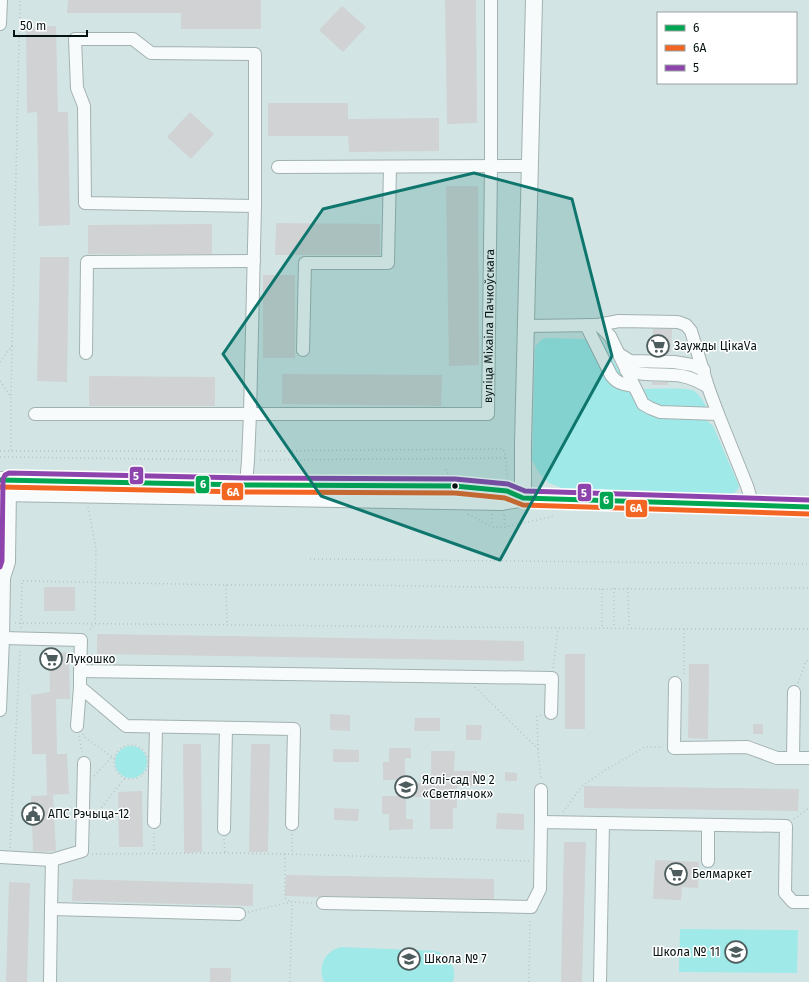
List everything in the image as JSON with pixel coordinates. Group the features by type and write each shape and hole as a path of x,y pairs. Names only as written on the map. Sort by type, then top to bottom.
{"main road":[{"path":"523,498 529,166 534,0"},
{"path":"5,487 246,485 455,486 507,491 523,498"},
{"path":"5,487 501,502 523,498 809,507"}],"street":[{"name":"вуліца Міхаіла Пачкоўскага","path":"250,414 488,414 491,166 491,0"},
{"path":"0,5 0,24"},
{"path":"246,485 250,414 254,261 255,206 255,54 150,54 133,40 75,39 77,88 84,106 84,204 255,206"},
{"path":"303,350 305,263 388,263 390,166"},
{"path":"278,167 529,166"},
{"path":"86,353 87,262 254,261"},
{"path":"526,326 592,325 619,321 678,322 686,326 691,331 708,387 747,486 750,496 750,506"},
{"path":"592,325 604,330 610,336 643,404 660,412 718,414"},
{"path":"592,325 614,380 620,384 634,386"},
{"path":"619,354 630,361 674,362 692,365 704,370"},
{"path":"626,370 638,373 682,376 696,380 708,387"},
{"path":"36,414 250,414"},
{"path":"0,710 4,623 5,487"},
{"path":"3,638 81,640 80,688 77,726"},
{"path":"80,671 552,678 551,713"},
{"path":"675,683 674,748 747,747 777,758 809,758"},
{"path":"80,688 126,726 294,729 292,824"},
{"path":"792,758 794,692"},
{"path":"154,822 156,727"},
{"path":"224,829 226,728"},
{"path":"5,857 52,860 82,851 84,763"},
{"path":"323,903 530,907 540,889 541,790"},
{"path":"541,822 786,826 785,893 793,902 809,902"},
{"path":"600,982 603,823"},
{"path":"708,825 708,860"},
{"path":"50,982 52,860"},
{"path":"51,909 239,914"}],"path":[{"path":"11,451 20,0"},
{"path":"0,362 12,346"},
{"path":"0,381 11,397"},
{"path":"88,508 96,549 95,624"},
{"path":"504,512 505,527"},
{"path":"466,514 492,527 505,527 555,516"},
{"path":"310,559 809,564"},
{"path":"5,857 21,623 22,581 602,589 809,588"},
{"path":"226,585 227,625"},
{"path":"614,588 614,628"},
{"path":"628,588 629,628"},
{"path":"602,589 602,628"},
{"path":"4,623 809,629"},
{"path":"552,678 558,628"},
{"path":"794,692 806,661 809,661"},
{"path":"464,676 538,749"},
{"path":"541,790 537,716 551,713"},
{"path":"77,726 84,737 115,759"},
{"path":"77,726 84,763"},
{"path":"128,745 138,746 141,748 146,753 149,762 146,772 135,779 125,778 119,774 115,768 115,759 117,752 128,745"},
{"path":"556,823 582,786 605,770 645,747 674,748"},
{"path":"83,785 112,757"},
{"path":"82,833 125,778"},
{"path":"784,826 809,808"},
{"path":"154,822 154,853"},
{"path":"292,824 292,854"},
{"path":"224,829 225,853"},
{"path":"82,851 88,854 292,854 540,861"},
{"path":"285,854 285,898 291,902"},
{"path":"290,982 291,902"},
{"path":"239,914 291,902 323,903"},
{"path":"529,982 530,907"}],"highlighted area":[{"path":"474,173 572,199 612,356 500,560 321,496 223,354 323,209"}],"shaded area":[{"path":"547,338 584,339 590,343 611,385 630,393 636,399 706,420 713,426 739,486 738,489 731,494 722,495 562,488 549,483 539,473 532,460 535,347 541,340"},
{"path":"600,338 623,379 620,380 598,342"},
{"path":"642,389 677,389 694,391 698,394 706,406 706,409 651,407"},
{"path":"128,746 134,746 144,753 147,762 146,768 140,775 134,778 128,778 118,771 115,765 115,759 122,749"},
{"path":"680,929 798,930 797,973 679,972"},
{"path":"341,947 436,951 449,959 454,972 453,982 324,982 321,970 324,960 331,952"}],"building":[{"path":"68,0 261,0 261,29 181,29 181,13 67,13"},
{"path":"445,0 476,0 477,123 447,124"},
{"path":"342,6 366,27 343,52 319,30"},
{"path":"56,26 58,112 68,112 70,225 39,226 37,112 27,113 26,27"},
{"path":"268,103 348,103 348,119 439,118 439,151 349,152 348,136 268,136"},
{"path":"190,112 214,134 191,159 167,137"},
{"path":"446,186 478,186 479,365 449,366"},
{"path":"276,223 380,224 380,255 275,255"},
{"path":"212,224 212,254 88,254 88,225"},
{"path":"40,257 69,257 67,382 37,381"},
{"path":"263,275 295,275 295,358 263,358"},
{"path":"653,329 672,329 671,352 669,352 669,354 652,354"},
{"path":"282,374 442,375 441,406 282,404"},
{"path":"89,376 215,377 215,406 89,406"},
{"path":"652,382 668,382 668,385 652,385"},
{"path":"44,587 75,587 75,611 44,611"},
{"path":"97,634 524,641 524,661 97,654"},
{"path":"69,652 70,699 56,699 57,754 67,754 69,794 47,795 46,754 32,754 31,695 50,692 49,653"},
{"path":"565,654 585,654 585,729 565,729"},
{"path":"689,664 709,664 708,739 688,738"},
{"path":"330,714 350,715 350,731 330,730"},
{"path":"415,718 440,718 440,731 414,731"},
{"path":"753,724 763,724 763,734 753,734"},
{"path":"466,725 482,725 481,740 466,740"},
{"path":"183,744 201,744 202,852 184,853"},
{"path":"251,744 270,744 268,852 249,852"},
{"path":"389,748 411,748 411,758 405,758 405,783 431,783 431,751 455,751 454,771 477,771 477,786 457,786 457,808 453,808 453,829 430,829 430,797 406,797 406,819 413,819 413,829 389,830 389,814 382,814 382,796 398,796 398,780 383,780 383,762 389,762"},
{"path":"333,749 359,750 359,762 333,762"},
{"path":"505,772 517,773 517,781 505,781"},
{"path":"584,786 799,789 798,811 584,808"},
{"path":"142,791 143,847 119,847 118,792"},
{"path":"53,795 56,851 33,851 31,796"},
{"path":"334,808 359,809 358,821 334,820"},
{"path":"497,813 524,814 524,830 496,829"},
{"path":"564,842 586,842 582,982 561,982"},
{"name":"Белмаркет","path":"655,860 699,862 698,888 682,887 681,900 653,899"},
{"path":"286,875 494,879 494,899 285,896"},
{"path":"73,879 253,884 253,906 72,901"},
{"path":"9,882 30,883 27,982 6,982"},
{"path":"210,968 231,968 231,982 210,982"}],"transit line":[{"name":"5","path":"0,567 2,561 3,479 5,475 9,473 246,478 455,479 508,484 525,491 809,500"},
{"name":"6","path":"0,480 246,485 455,486 507,491 523,498 809,507"},
{"name":"6А","path":"0,487 246,492 455,493 505,498 523,505 809,514"}],"place":[{"name":"Заужды ЦікаVа","path":"658,346"},
{"name":"Лукошко","path":"51,659"},
{"name":"Яслі-сад № 2 «Светлячок»","path":"406,787"},
{"name":"АПС Рэчыца-12","path":"33,814"},
{"name":"Белмаркет","path":"676,874"},
{"name":"Школа № 11","path":"736,952"},
{"name":"Школа № 7","path":"409,959"}]}
